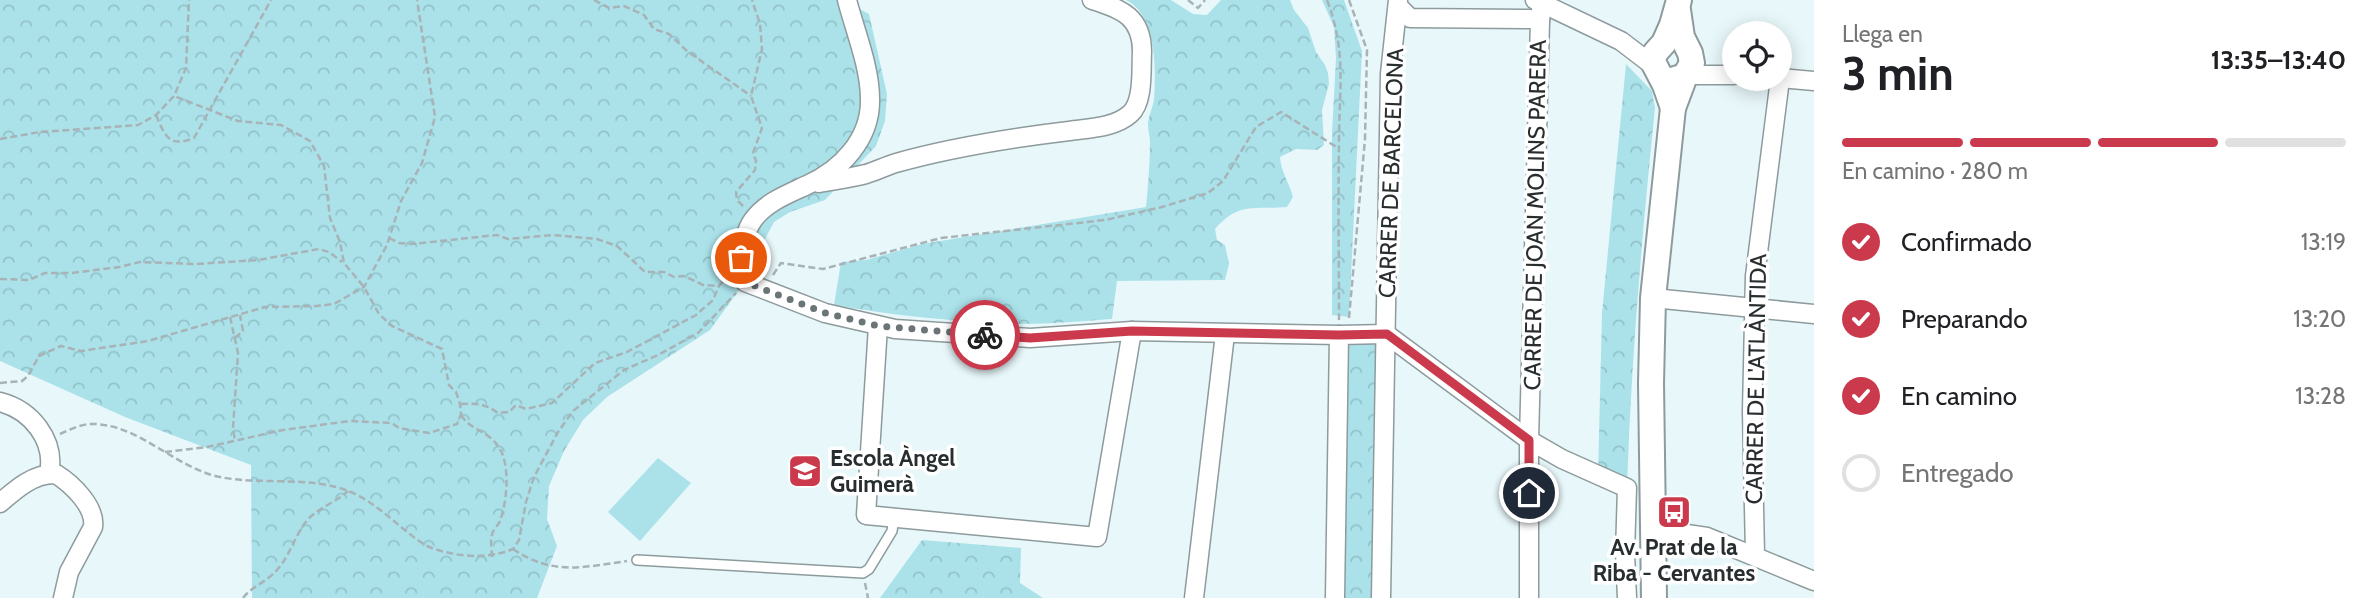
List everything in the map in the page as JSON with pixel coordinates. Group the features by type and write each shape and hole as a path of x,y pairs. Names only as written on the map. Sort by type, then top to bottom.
{"main road":[{"path":"1654,598 1651,383 1653,298 1673,108 1674,61 1682,37 1678,5"}],"street":[{"path":"847,0 871,100 860,141 833,171 786,193 754,220 746,236 741,277 825,313 878,326 1030,338 1132,331 1387,334 1529,440 1562,459 1627,488 1627,598"},
{"path":"808,184 867,174 895,164 989,142 1103,126 1121,120 1133,112 1138,97 1142,49 1140,33 1135,21 1123,12 1092,0"},
{"path":"1540,1 1621,41 1648,48 1674,61 1722,73"},
{"name":"CARRER DE JOAN MOLINS PARERA","path":"1529,598 1529,440 1540,1"},
{"path":"1398,3 1410,18 1540,21"},
{"name":"CARRER DE BARCELONA","path":"1381,598 1391,74 1398,3"},
{"path":"1792,80 1814,81"},
{"name":"CARRER DE L'ATLÀNTIDA","path":"1755,555 1753,307 1778,91"},
{"path":"860,141 862,155 872,163 895,164"},
{"path":"1653,298 1814,313"},
{"path":"878,326 866,515 1097,537 1132,331"},
{"path":"1194,598 1226,334"},
{"path":"1335,598 1343,335"},
{"path":"0,402 27,413 35,421 50,455 49,474"},
{"path":"0,503 23,485 49,474 61,476 88,506 94,521 90,535 69,572 63,598"},
{"path":"1653,528 1707,537 1814,581"}],"lane":[{"path":"637,560 863,573 869,569 892,531 894,518"}],"path":[{"path":"0,139 40,132 138,125 156,115 174,96 186,68 190,0"},
{"path":"156,115 164,133 172,141 181,143 194,138 271,0"},
{"path":"0,383 22,381 28,376 39,356 61,346 81,351 148,341 265,307 334,303 364,287 389,238 401,201 422,163 435,117 417,0"},
{"path":"594,0 609,8 624,6 644,15 653,29 669,34 687,51 751,96"},
{"path":"752,0 760,24 762,49 751,96 762,128 753,153 755,170 736,192 737,200 754,220"},
{"path":"1188,0 1198,8 1205,0"},
{"path":"1327,0 1335,22 1341,57 1339,148 1343,335"},
{"path":"1343,335 1365,139 1367,50 1349,0"},
{"path":"174,96 237,121 281,125 310,141 324,166 330,218 340,242 344,263"},
{"path":"770,279 781,262 823,269 941,238 1105,220 1162,207 1208,192 1223,181 1256,127 1282,112 1339,148"},
{"path":"389,238 398,243 412,244 497,235 508,239 554,235 597,239 617,246 645,272 664,272 674,277 684,276 703,285 719,286"},
{"path":"0,279 29,280 45,273 72,273 140,262 196,264 258,260 319,249 329,252 344,263 364,287 379,314 391,326 442,349 449,385 456,392 461,415 467,425 479,429 500,448 506,463 505,502 498,527 491,537 492,557"},
{"path":"44,440 89,424 116,429 215,476 330,486 349,491 427,546 442,552 492,557 513,550 519,540 534,477 558,432 573,411 624,370 698,333 741,277 729,272 713,300 696,315 626,352 595,363 552,403 526,409 516,405 509,412 498,413 489,406 460,404"},
{"path":"235,338 243,331 240,315"},
{"path":"230,317 238,353 233,428 235,441"},
{"path":"165,452 349,421 392,423 399,428 429,433 457,424 461,415"},
{"path":"243,598 279,568 304,524 317,509 335,503 349,491"},
{"path":"513,550 530,561 569,569 637,560"}],"green space":[{"path":"0,0 843,0 869,14 887,94 885,121 876,146 825,200 790,212 774,222 763,243 757,265 710,330 607,397 583,420 564,451 549,486 547,519 557,546 537,598 252,598 251,465 125,417 0,361"},
{"path":"1126,0 1171,0 1193,14 1207,15 1221,0 1290,0 1308,28 1316,52 1328,73 1329,84 1322,110 1324,145 1317,150 1296,149 1280,157 1293,197 1287,207 1240,211 1232,214 1215,229 1217,240 1225,245 1229,264 1225,280 1117,281 1112,319 1066,322 1021,324 950,320 834,305 841,262 866,260 922,244 1146,207 1150,150 1148,125 1154,99 1154,58 1144,18 1136,7"},
{"path":"1322,0 1344,0 1362,51 1349,317 1332,315 1332,133 1336,58 1334,27"},
{"path":"1626,64 1652,91 1655,108 1631,393 1627,488 1598,476 1602,313"},
{"path":"1383,337 1380,598 1337,598 1347,338"},
{"path":"658,458 691,483 640,541 608,512"},
{"path":"922,540 1021,548 1020,583 1043,598 880,598"}],"way so far":[{"path":"741,258 737,271 745,282 825,313 895,329 985,335"}],"place":[{"name":"Escola Àngel Guimerà","path":"805,471"},
{"name":"Av. Prat de la Riba - Cervantes","path":"1674,512"}],"route":[{"path":"985,335 1030,338 1132,331 1387,334 1529,440 1529,493"}]}
